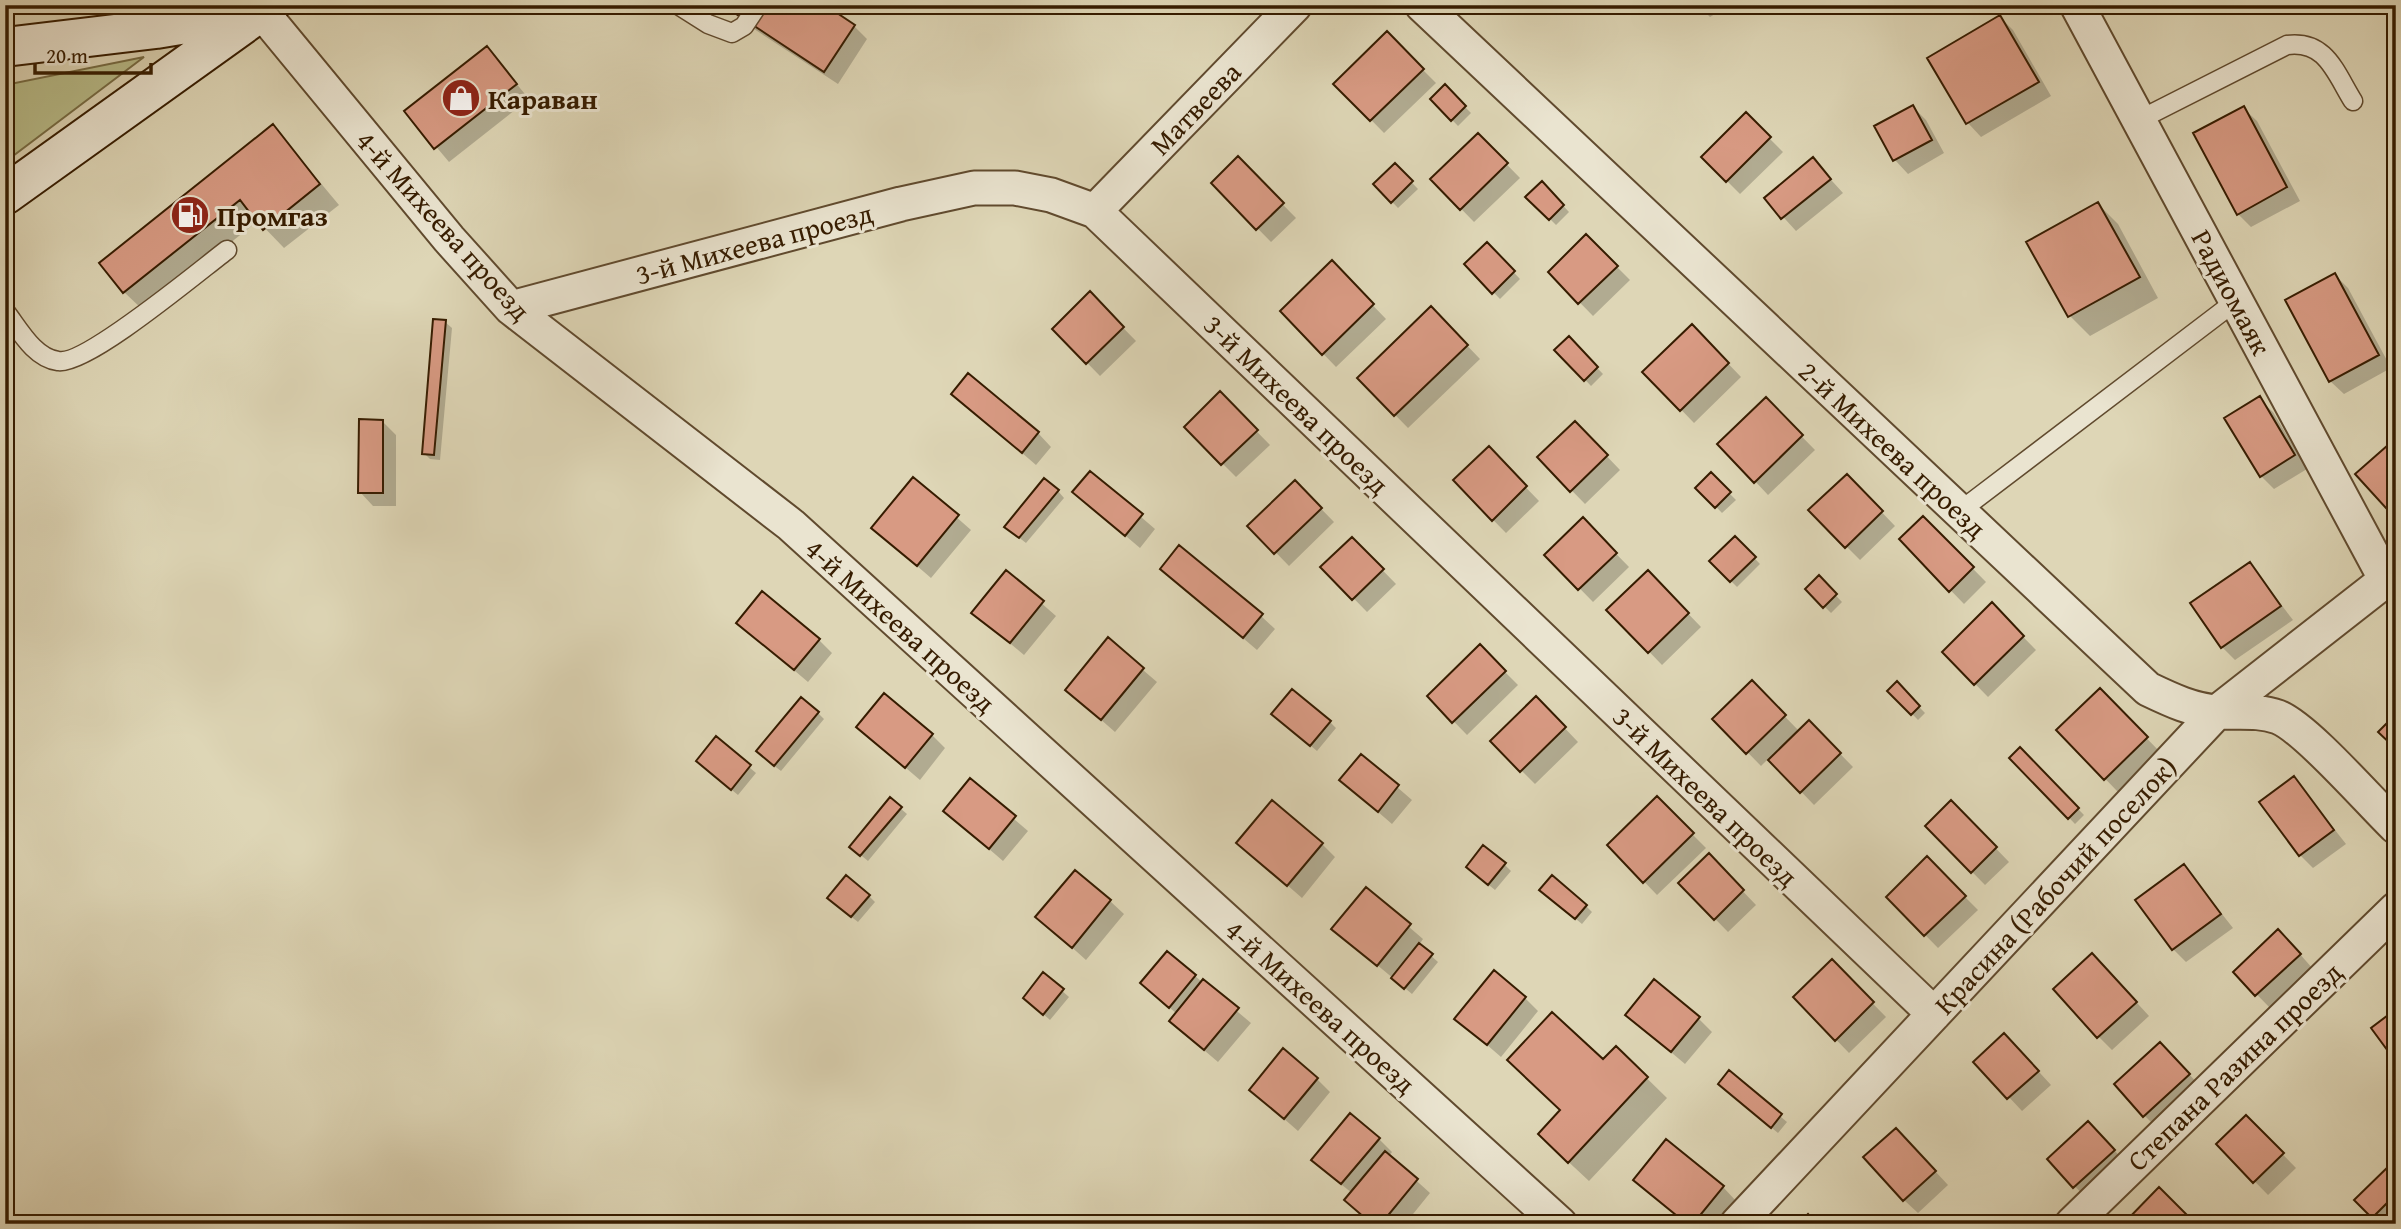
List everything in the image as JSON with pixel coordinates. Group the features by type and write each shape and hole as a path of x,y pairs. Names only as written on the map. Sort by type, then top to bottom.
{"main road":[{"path":"5,47 156,17 266,8"},
{"path":"5,195 266,8"}],"street":[{"name":"Матвеева","path":"1095,211 1295,5"},
{"name":"2-й Михеева проезд","path":"1422,5 2148,689 2181,705 2217,712 2252,712 2280,718 2311,742 2396,827"},
{"name":"Радиомаяк","path":"2077,5 2236,301 2391,576"},
{"name":"4-й Михеева проезд","path":"266,8 449,239 510,308 791,525 1560,1224"},
{"name":"3-й Михеева проезд","path":"510,308 901,204 974,188 1015,188 1051,195 1095,211 1934,1014"},
{"name":"Красина (Рабочий поселок)","path":"1737,1224 2217,712 2391,576"},
{"name":"Степана Разина проезд","path":"2073,1224 2396,909"}],"lane":[{"path":"678,5 708,24 732,33 744,26 758,5"},
{"path":"2139,120 2287,45 2304,43 2320,50 2353,101"},
{"path":"5,311 45,358 61,362 91,351 227,250"},
{"path":"1960,511 2236,301"}],"green space":[{"path":"144,57 5,162 5,85"}],"building":[{"path":"733,5 825,5 855,25 824,72 730,10"},
{"path":"2000,15 2039,82 1966,124 1927,58"},
{"path":"1387,31 1424,69 1370,121 1333,84"},
{"name":"Караван","path":"487,46 517,84 434,149 404,111"},
{"path":"1445,84 1466,106 1451,121 1430,99"},
{"path":"1913,105 1932,140 1893,161 1874,126"},
{"path":"2244,106 2287,187 2237,215 2193,133"},
{"path":"1746,112 1771,137 1726,182 1701,157"},
{"name":"Промгаз","path":"273,124 320,184 263,230 240,200 123,293 99,263"},
{"path":"1478,133 1508,163 1460,210 1430,179"},
{"path":"1238,156 1284,203 1256,230 1211,183"},
{"path":"1813,157 1831,179 1781,219 1764,198"},
{"path":"1395,163 1413,181 1391,203 1373,184"},
{"path":"1542,181 1564,205 1549,220 1525,197"},
{"path":"2098,202 2140,277 2068,317 2026,242"},
{"path":"1586,234 1618,266 1578,304 1548,272"},
{"path":"1487,242 1515,271 1492,294 1464,264"},
{"path":"1332,260 1374,304 1322,355 1280,311"},
{"path":"2335,273 2379,355 2329,382 2285,300"},
{"path":"1090,291 1124,327 1086,364 1052,329"},
{"path":"1431,306 1468,345 1394,416 1357,378"},
{"path":"433,319 446,320 434,455 422,454"},
{"path":"1692,324 1729,363 1680,411 1642,372"},
{"path":"1569,336 1598,367 1584,381 1554,350"},
{"path":"968,373 1039,432 1022,453 951,394"},
{"path":"1220,391 1258,430 1221,465 1184,427"},
{"path":"2260,396 2295,455 2260,477 2224,418"},
{"path":"1766,397 1803,435 1754,483 1717,444"},
{"path":"359,419 383,420 383,493 358,493"},
{"path":"1575,421 1608,455 1570,492 1537,457"},
{"path":"2396,438 2396,519 2355,474"},
{"path":"1489,446 1527,486 1492,521 1453,480"},
{"path":"1090,471 1143,514 1125,536 1072,492"},
{"path":"1711,472 1731,492 1715,508 1695,488"},
{"path":"1847,474 1883,511 1845,548 1808,510"},
{"path":"913,477 959,515 917,566 871,528"},
{"path":"1044,478 1059,490 1019,538 1004,527"},
{"path":"1295,480 1322,508 1274,554 1247,526"},
{"path":"1923,516 1974,567 1949,592 1899,539"},
{"path":"1583,517 1617,553 1578,590 1544,555"},
{"path":"1735,536 1756,557 1730,582 1709,561"},
{"path":"1352,537 1384,569 1352,600 1320,567"},
{"path":"1179,545 1263,614 1243,638 1160,569"},
{"path":"2250,562 2281,606 2221,648 2190,603"},
{"path":"1006,570 1044,601 1010,643 971,613"},
{"path":"1648,570 1689,613 1648,653 1606,610"},
{"path":"1819,575 1837,594 1823,608 1805,589"},
{"path":"762,591 820,639 794,670 736,623"},
{"path":"1992,602 2024,636 1974,685 1942,652"},
{"path":"1108,637 1144,668 1101,720 1065,690"},
{"path":"1480,644 1506,671 1452,723 1427,696"},
{"path":"1752,680 1786,715 1746,754 1712,719"},
{"path":"1897,681 1920,706 1911,715 1887,691"},
{"path":"2100,688 2148,737 2104,780 2056,730"},
{"path":"1292,689 1331,721 1310,746 1271,714"},
{"path":"884,693 933,734 905,768 856,727"},
{"path":"1536,696 1566,727 1520,772 1490,741"},
{"path":"801,697 819,712 774,766 756,751"},
{"path":"2396,714 2396,749 2378,732"},
{"path":"1809,720 1841,753 1800,793 1768,760"},
{"path":"716,736 751,765 731,790 696,761"},
{"path":"2020,747 2079,808 2068,819 2009,758"},
{"path":"1361,754 1399,785 1378,812 1339,780"},
{"path":"2294,776 2334,830 2299,856 2259,802"},
{"path":"970,778 1016,816 989,849 943,811"},
{"path":"1657,796 1694,833 1643,883 1607,845"},
{"path":"890,797 902,807 860,856 849,847"},
{"path":"1272,800 1323,843 1287,886 1236,843"},
{"path":"1951,800 1997,847 1971,873 1925,826"},
{"path":"1483,845 1506,863 1488,885 1466,867"},
{"path":"1709,853 1744,890 1714,920 1678,883"},
{"path":"1927,856 1966,896 1924,936 1886,897"},
{"path":"2184,864 2221,914 2172,950 2135,900"},
{"path":"1075,870 1111,900 1072,948 1035,917"},
{"path":"846,875 870,895 851,917 827,898"},
{"path":"1552,875 1587,905 1575,919 1539,890"},
{"path":"1366,887 1411,924 1377,966 1331,929"},
{"path":"2278,929 2301,954 2255,996 2233,972"},
{"path":"1419,943 1433,954 1404,989 1391,978"},
{"path":"1167,951 1196,975 1169,1008 1140,983"},
{"path":"2092,953 2137,1002 2097,1038 2053,989"},
{"path":"1832,959 1874,1002 1835,1041 1793,997"},
{"path":"1494,970 1526,997 1487,1045 1454,1019"},
{"path":"1043,972 1064,989 1043,1015 1023,998"},
{"path":"1203,979 1239,1008 1204,1050 1169,1021"},
{"path":"1654,979 1700,1017 1671,1052 1625,1015"},
{"path":"2396,1009 2396,1062 2371,1028"},
{"path":"1552,1012 1603,1059 1616,1046 1648,1077 1568,1163 1538,1134 1560,1110 1507,1060"},
{"path":"2004,1033 2039,1071 2007,1099 1973,1062"},
{"path":"2160,1042 2190,1074 2143,1117 2114,1084"},
{"path":"1283,1048 1318,1078 1284,1119 1249,1090"},
{"path":"1729,1070 1782,1114 1771,1128 1718,1084"},
{"path":"1350,1113 1380,1138 1341,1184 1311,1160"},
{"path":"2246,1115 2284,1153 2253,1183 2216,1144"},
{"path":"2088,1121 2115,1150 2073,1188 2047,1159"},
{"path":"1896,1128 1936,1171 1903,1201 1863,1157"},
{"path":"1666,1139 1724,1186 1693,1224 1687,1224 1633,1180"},
{"path":"1385,1151 1418,1179 1381,1224 1372,1224 1344,1200"},
{"path":"2394,1161 2396,1194 2372,1218 2354,1200"},
{"path":"2159,1187 2196,1224 2123,1224"},
{"path":"1808,1214 1817,1224 1798,1224"}],"place":[{"name":"Караван","path":"461,98"},
{"name":"Промгаз","path":"190,215"}]}
